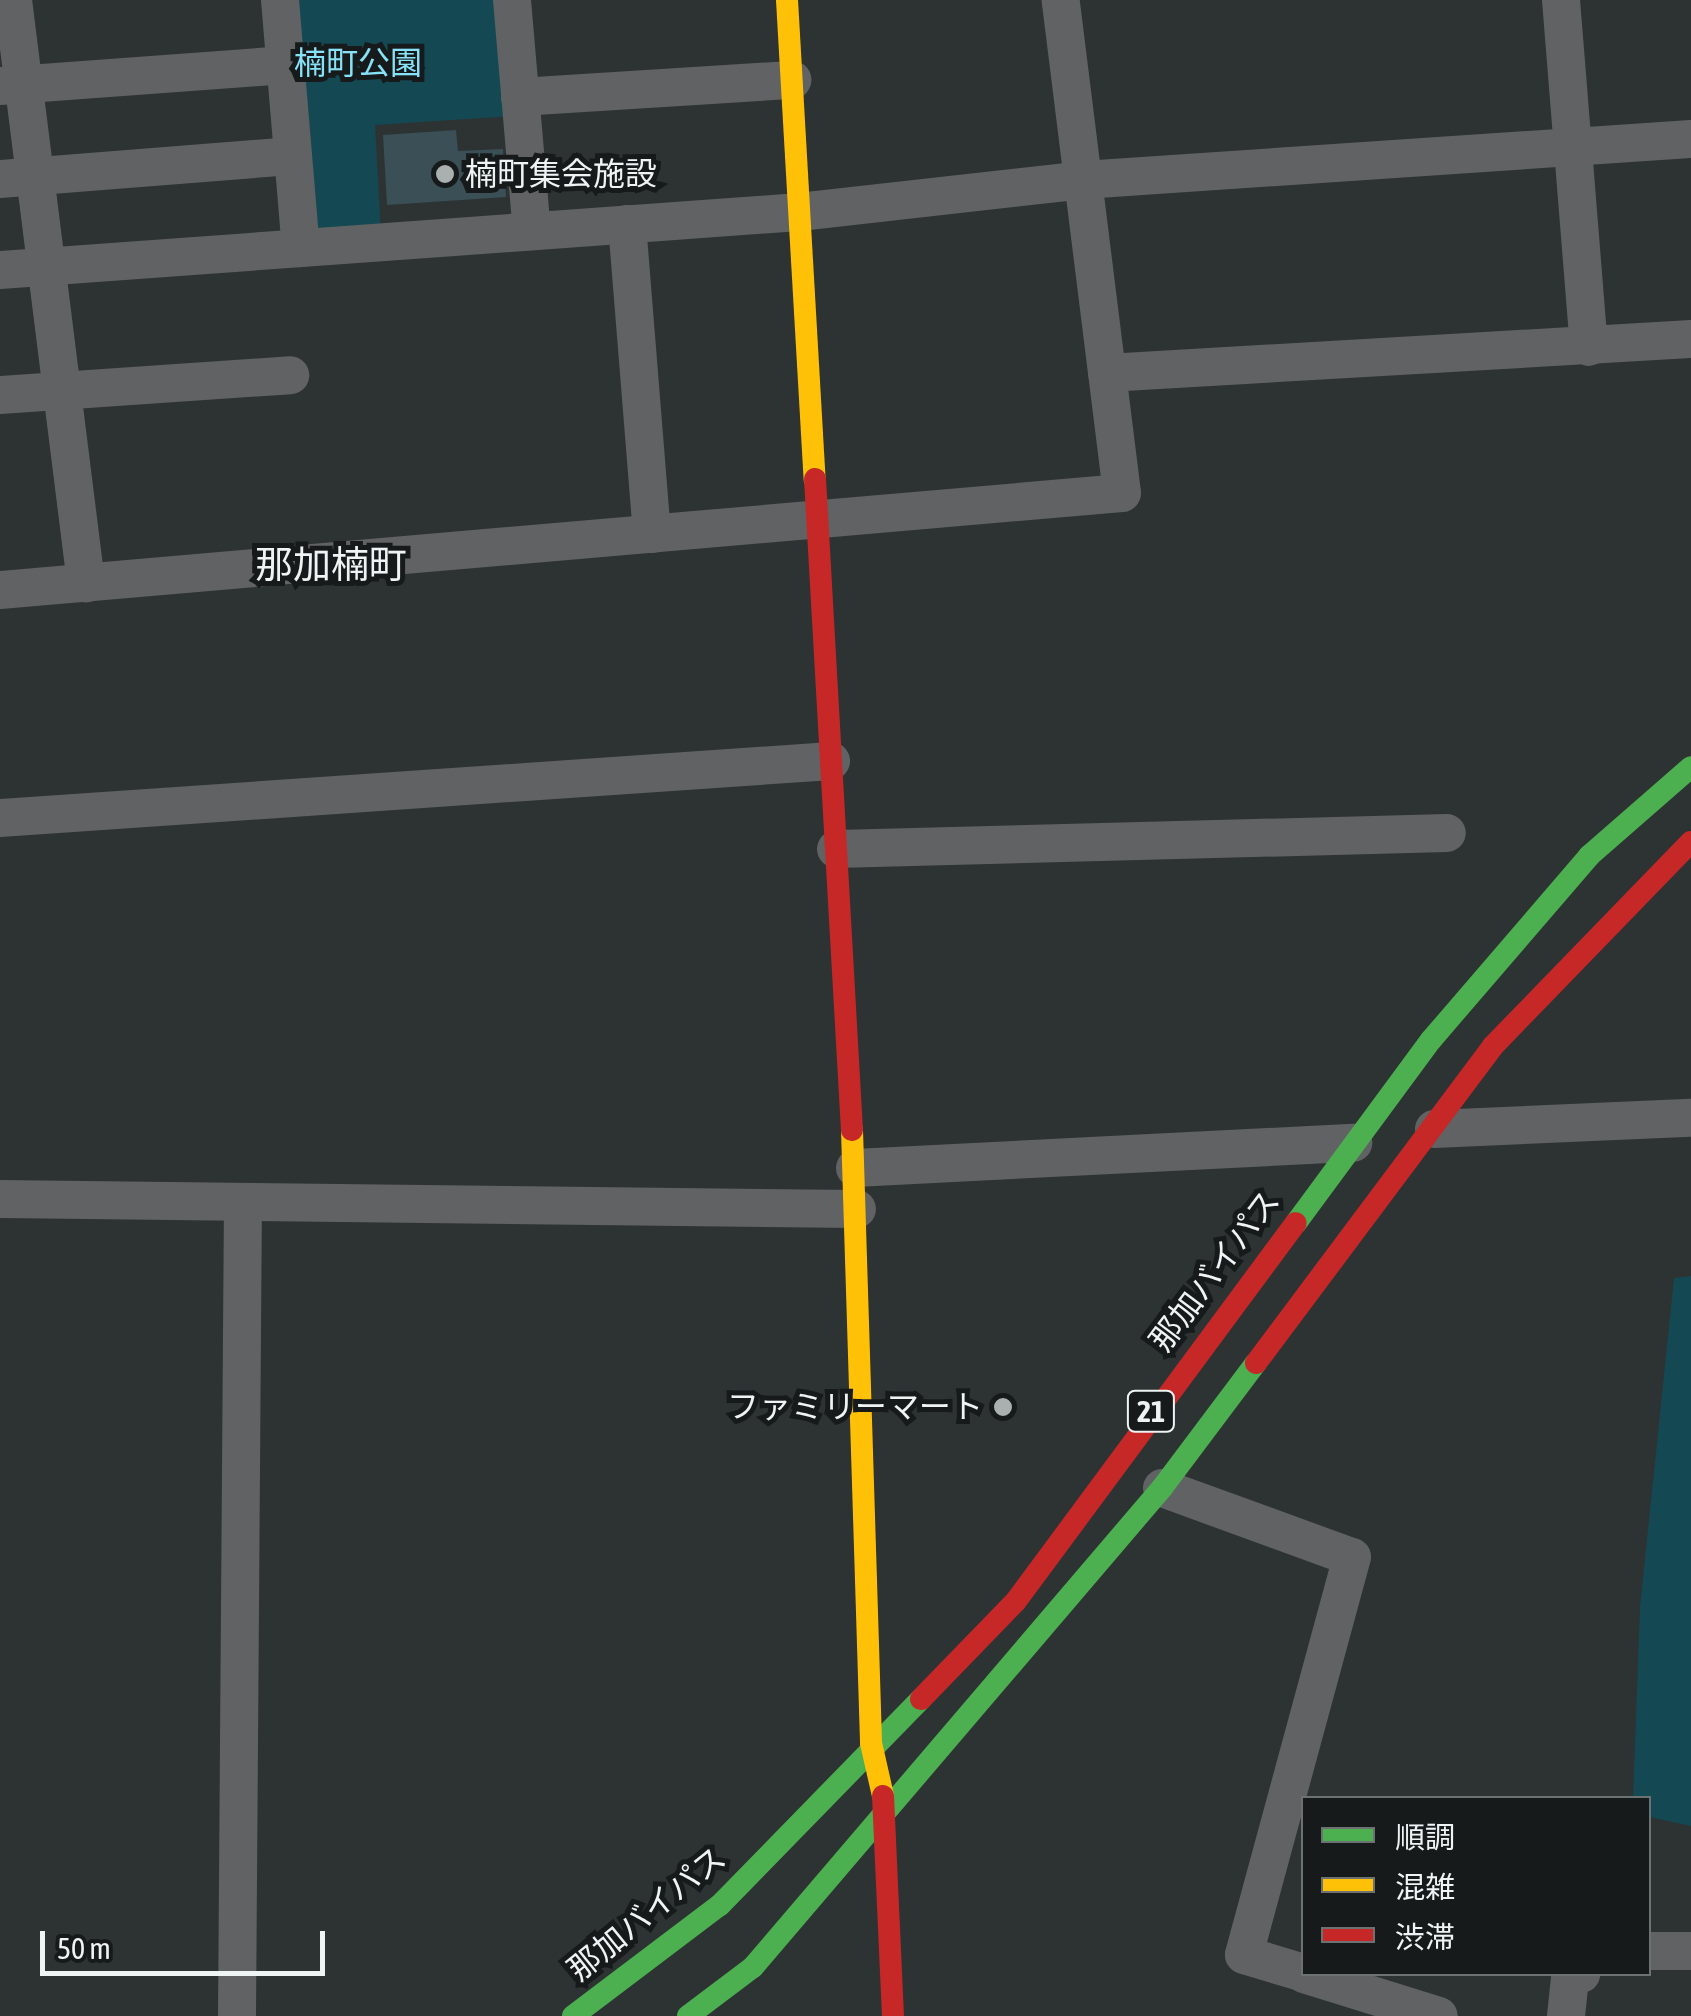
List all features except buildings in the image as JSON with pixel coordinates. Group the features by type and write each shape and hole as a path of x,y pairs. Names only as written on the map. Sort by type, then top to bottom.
{"main road":[{"path":"787,0 857,1209 871,1743 885,1803 893,2016"},
{"name":"那加バイパス","path":"572,2016 720,1906 871,1743 1016,1600 1353,1143 1589,856 1691,767"},
{"name":"21","path":"688,2016 753,1967 885,1803 1162,1488 1493,1046 1691,842"}],"street":[{"path":"13,0 12,85 18,177 46,267 86,583"},
{"path":"280,0 301,248"},
{"path":"512,0 532,231"},
{"path":"0,590 1122,493 1062,0"},
{"path":"1561,0 1589,348"},
{"path":"12,85 285,65"},
{"path":"520,98 792,80"},
{"path":"0,270 800,212 1083,180 1691,139"},
{"path":"18,177 293,156"},
{"path":"627,224 652,534"},
{"path":"1107,373 1589,348 1691,339"},
{"path":"0,395 290,375"},
{"path":"0,818 831,761"},
{"path":"836,849 1447,833"},
{"path":"1434,1129 1691,1118"},
{"path":"855,1168 1353,1143"},
{"path":"0,1199 857,1209"},
{"path":"237,2016 243,1202"},
{"path":"1162,1488 1352,1557 1244,1955 1301,1973"},
{"path":"1651,1952 1691,1951"},
{"path":"1310,1976 1439,2016"},
{"path":"1566,2016 1570,1978 1575,1976"}],"green space":[{"name":"楠町公園","path":"288,0 503,0 512,116 375,125 381,232 308,235"},
{"path":"1691,1276 1691,1826 1651,1817 1651,1796 1633,1796 1640,1607 1674,1278"}],"traffic: fast":[{"path":"1296,1223 1431,1040 1589,856 1691,767"},
{"path":"688,2016 753,1967 1162,1488 1256,1363"},
{"path":"573,2016 720,1905 921,1699"}],"traffic: slow":[{"path":"787,0 815,479"},
{"path":"852,1130 871,1743 883,1796"}],"traffic: jam":[{"path":"815,479 852,1130"},
{"path":"1256,1363 1493,1046 1691,842"},
{"path":"921,1699 1016,1601 1296,1223"},
{"path":"883,1796 893,2016"}],"place":[{"name":"楠町集会施設","path":"445,174"},
{"name":"ファミリーマート","path":"1003,1407"}],"district":[{"name":"那加楠町","path":"331,565"}]}
